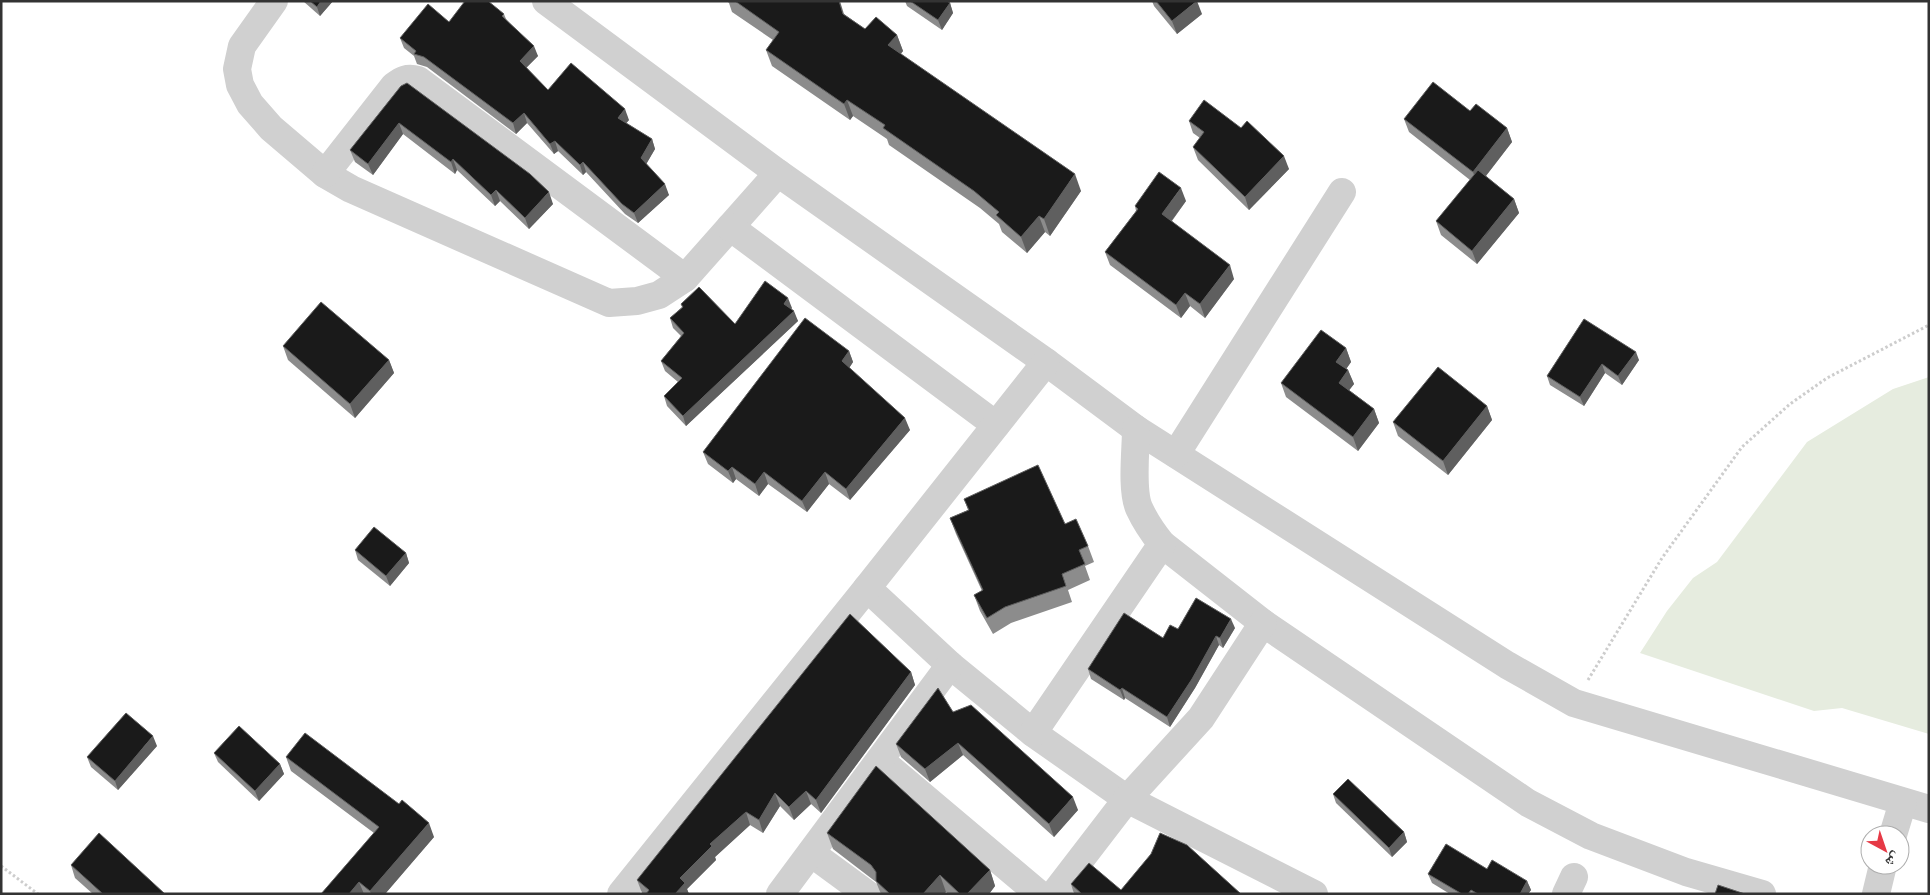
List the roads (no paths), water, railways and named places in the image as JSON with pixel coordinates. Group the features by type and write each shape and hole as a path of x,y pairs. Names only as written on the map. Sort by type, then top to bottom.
{"street":[{"path":"274,1 242,46 237,69 240,84 250,104 271,128 325,174 359,193 609,303 637,301 659,295 684,278 778,173"},
{"path":"546,1 778,173 1046,362 1136,429 1507,665 1574,703 1916,806 1901,825"},
{"path":"325,174 394,86 410,78 418,80 684,278"},
{"path":"1176,454 1342,192"},
{"path":"730,227 996,424"},
{"path":"621,894 1046,362"},
{"path":"1136,429 1136,490 1138,506 1150,529 1162,544 1263,623 1528,803 1591,836 1686,872 1762,894"},
{"path":"1033,733 1162,544"},
{"path":"867,588 950,665 1033,733 1127,799 1314,894"},
{"path":"1054,894 1127,799 1201,718 1263,623"},
{"path":"780,894 950,665"},
{"path":"880,760 1039,894"},
{"path":"811,852 867,894"},
{"path":"1876,894 1881,875"}]}
